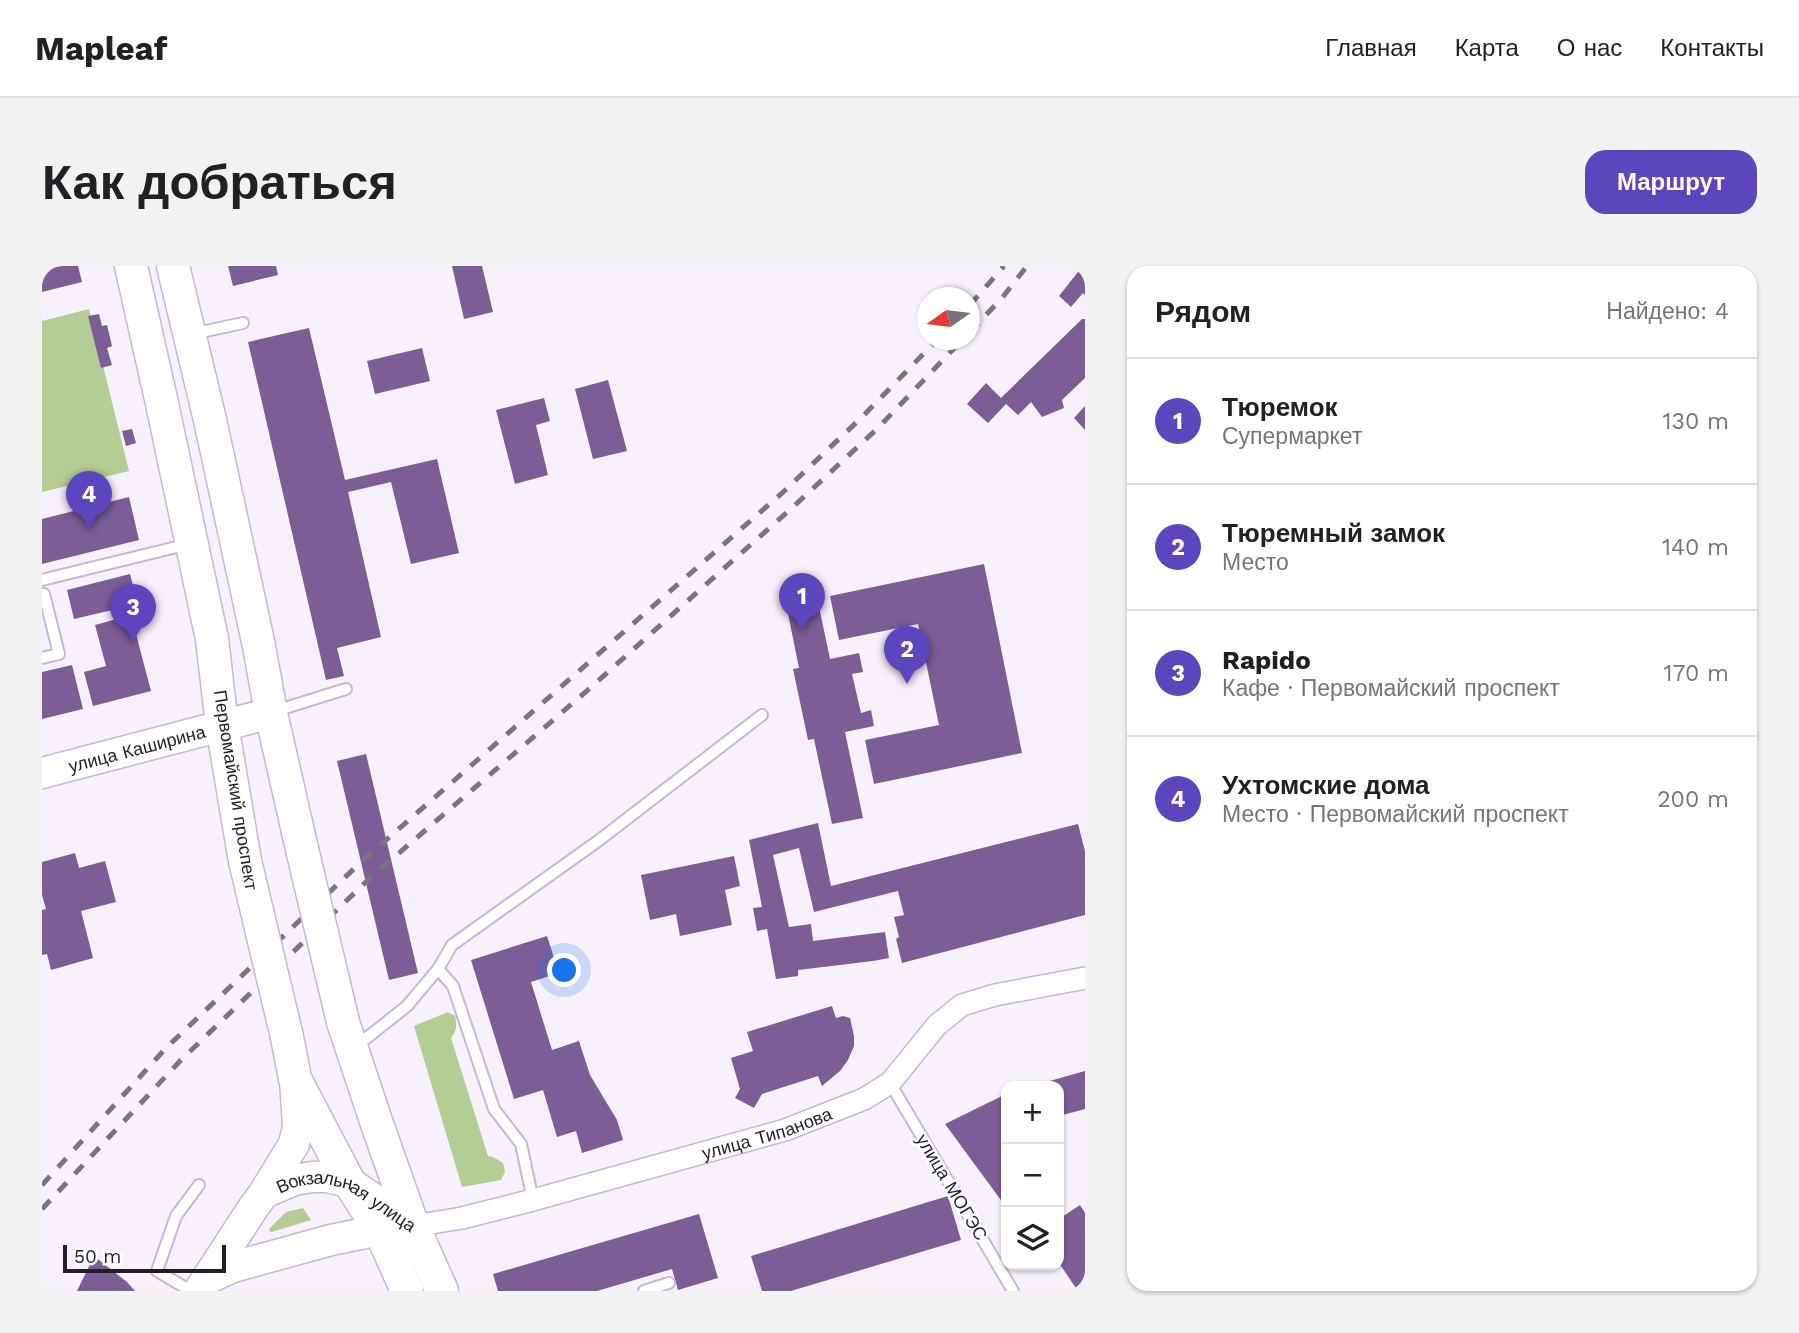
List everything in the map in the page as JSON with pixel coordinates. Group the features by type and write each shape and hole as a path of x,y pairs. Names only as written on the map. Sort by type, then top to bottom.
{"main road":[{"name":"Первомайский проспект","path":"131,266 215,657 222,725 245,862 295,1079 349,1182 380,1230 407,1291"},
{"path":"173,266 259,646 271,713 347,1036 413,1226 442,1291"},
{"name":"улица Каширина","path":"42,773 271,713"},
{"name":"Вокзальная улица","path":"199,1287 294,1144 298,1127 295,1079"},
{"name":"Вокзальная улица","path":"276,1255 261,1249 249,1224 258,1200 294,1180 327,1177 349,1182 413,1226"},
{"name":"Вокзальная улица","path":"199,1287 233,1267 331,1240 413,1226"}],"street":[{"name":"улица Типанова","path":"413,1226 462,1218 533,1200 785,1130 864,1099 890,1083 937,1025 962,1005 995,995 1085,978"}],"lane":[{"path":"190,335 243,323"},
{"path":"42,658 59,654 43,588 190,544"},
{"path":"271,713 346,689"},
{"path":"347,1036 407,1006 438,970 452,945 598,841 762,715"},
{"path":"438,970 453,986 494,1109 520,1144 533,1200"},
{"name":"улица МОГЭС","path":"890,1083 1013,1291"},
{"path":"199,1185 176,1216 157,1271 199,1287"},
{"path":"644,1291 669,1283"}],"green space":[{"path":"89,309 129,471 42,492 42,321"},
{"path":"448,1012 455,1016 456,1028 451,1038 488,1156 503,1163 505,1172 501,1180 462,1187 414,1026"},
{"path":"303,1208 311,1220 269,1231 286,1212"}],"building":[{"path":"42,266 78,266 82,282 42,292"},
{"path":"228,266 276,266 278,275 233,286"},
{"path":"452,266 482,266 493,312 464,319"},
{"path":"1082,267 1085,269 1085,295 1083,293 1071,307 1059,296"},
{"path":"99,314 102,326 107,325 112,346 107,348 112,365 101,368 88,316"},
{"path":"1085,319 1085,378 1062,400 1064,408 1042,417 1031,402 1018,415 1006,404 988,423 967,404 986,383 1001,398"},
{"path":"309,328 345,480 437,459 459,553 411,564 391,482 348,492 381,637 337,648 344,676 326,680 248,342"},
{"path":"422,348 430,381 375,394 367,361"},
{"path":"608,380 627,451 593,459 575,389"},
{"path":"544,398 550,421 536,425 548,475 515,484 496,410"},
{"path":"1085,406 1085,430 1074,418"},
{"path":"132,429 136,443 126,446 122,431"},
{"path":"129,497 139,540 42,564 42,519"},
{"path":"984,564 1022,753 874,784 865,740 939,725 918,624 839,640 830,596"},
{"path":"130,574 138,604 74,619 67,590"},
{"path":"813,578 830,659 859,653 863,672 852,674 861,713 871,710 874,726 845,732 863,818 832,824 814,739 808,740 793,669 799,668 782,584"},
{"path":"131,615 151,691 93,706 84,672 106,666 95,625"},
{"path":"72,665 83,709 42,719 42,672"},
{"path":"366,754 418,973 389,980 337,761"},
{"path":"818,823 831,886 1078,824 1085,851 1085,915 902,963 894,917 904,915 898,891 814,912 799,848 773,855 789,927 811,924 813,941 885,932 889,958 798,970 798,976 776,979 767,929 757,931 753,908 762,907 749,840"},
{"path":"75,853 79,868 105,861 116,902 81,911 93,958 51,970 47,954 42,955 42,910 46,909 42,895 42,862"},
{"path":"734,856 740,886 725,890 732,925 680,936 676,914 650,920 641,875"},
{"path":"547,936 559,973 531,982 552,1050 579,1041 590,1075 617,1120 623,1140 582,1153 576,1131 557,1137 543,1090 514,1099 471,960"},
{"path":"832,1006 836,1018 850,1018 854,1036 854,1046 840,1071 822,1086 818,1076 762,1094 754,1108 735,1098 740,1089 731,1058 753,1051 747,1032"},
{"path":"1085,1071 1085,1109 1064,1115 1064,1081 1050,1081"},
{"path":"1001,1096 1001,1200 945,1124"},
{"path":"948,1196 961,1240 791,1291 762,1291 751,1256"},
{"path":"1080,1205 1085,1213 1085,1291 1078,1291 1064,1270 1064,1216"},
{"path":"699,1214 718,1278 678,1290 672,1269 597,1291 498,1291 493,1274"},
{"path":"94,1256 127,1282 135,1291 77,1291"}],"railway":[{"path":"980,294 1004,266"},
{"path":"980,321 1027,266"},
{"path":"42,1185 166,1048 361,862 781,494 927,350"},
{"path":"42,1209 181,1060 370,878 581,696 794,506 877,429 952,350"}],"place":[{"name":"Ухтомские дома","path":"89,529"},
{"name":"Тюремок","path":"802,631"},
{"name":"Rapido","path":"133,642"},
{"name":"Тюремный замок","path":"907,684"}]}
